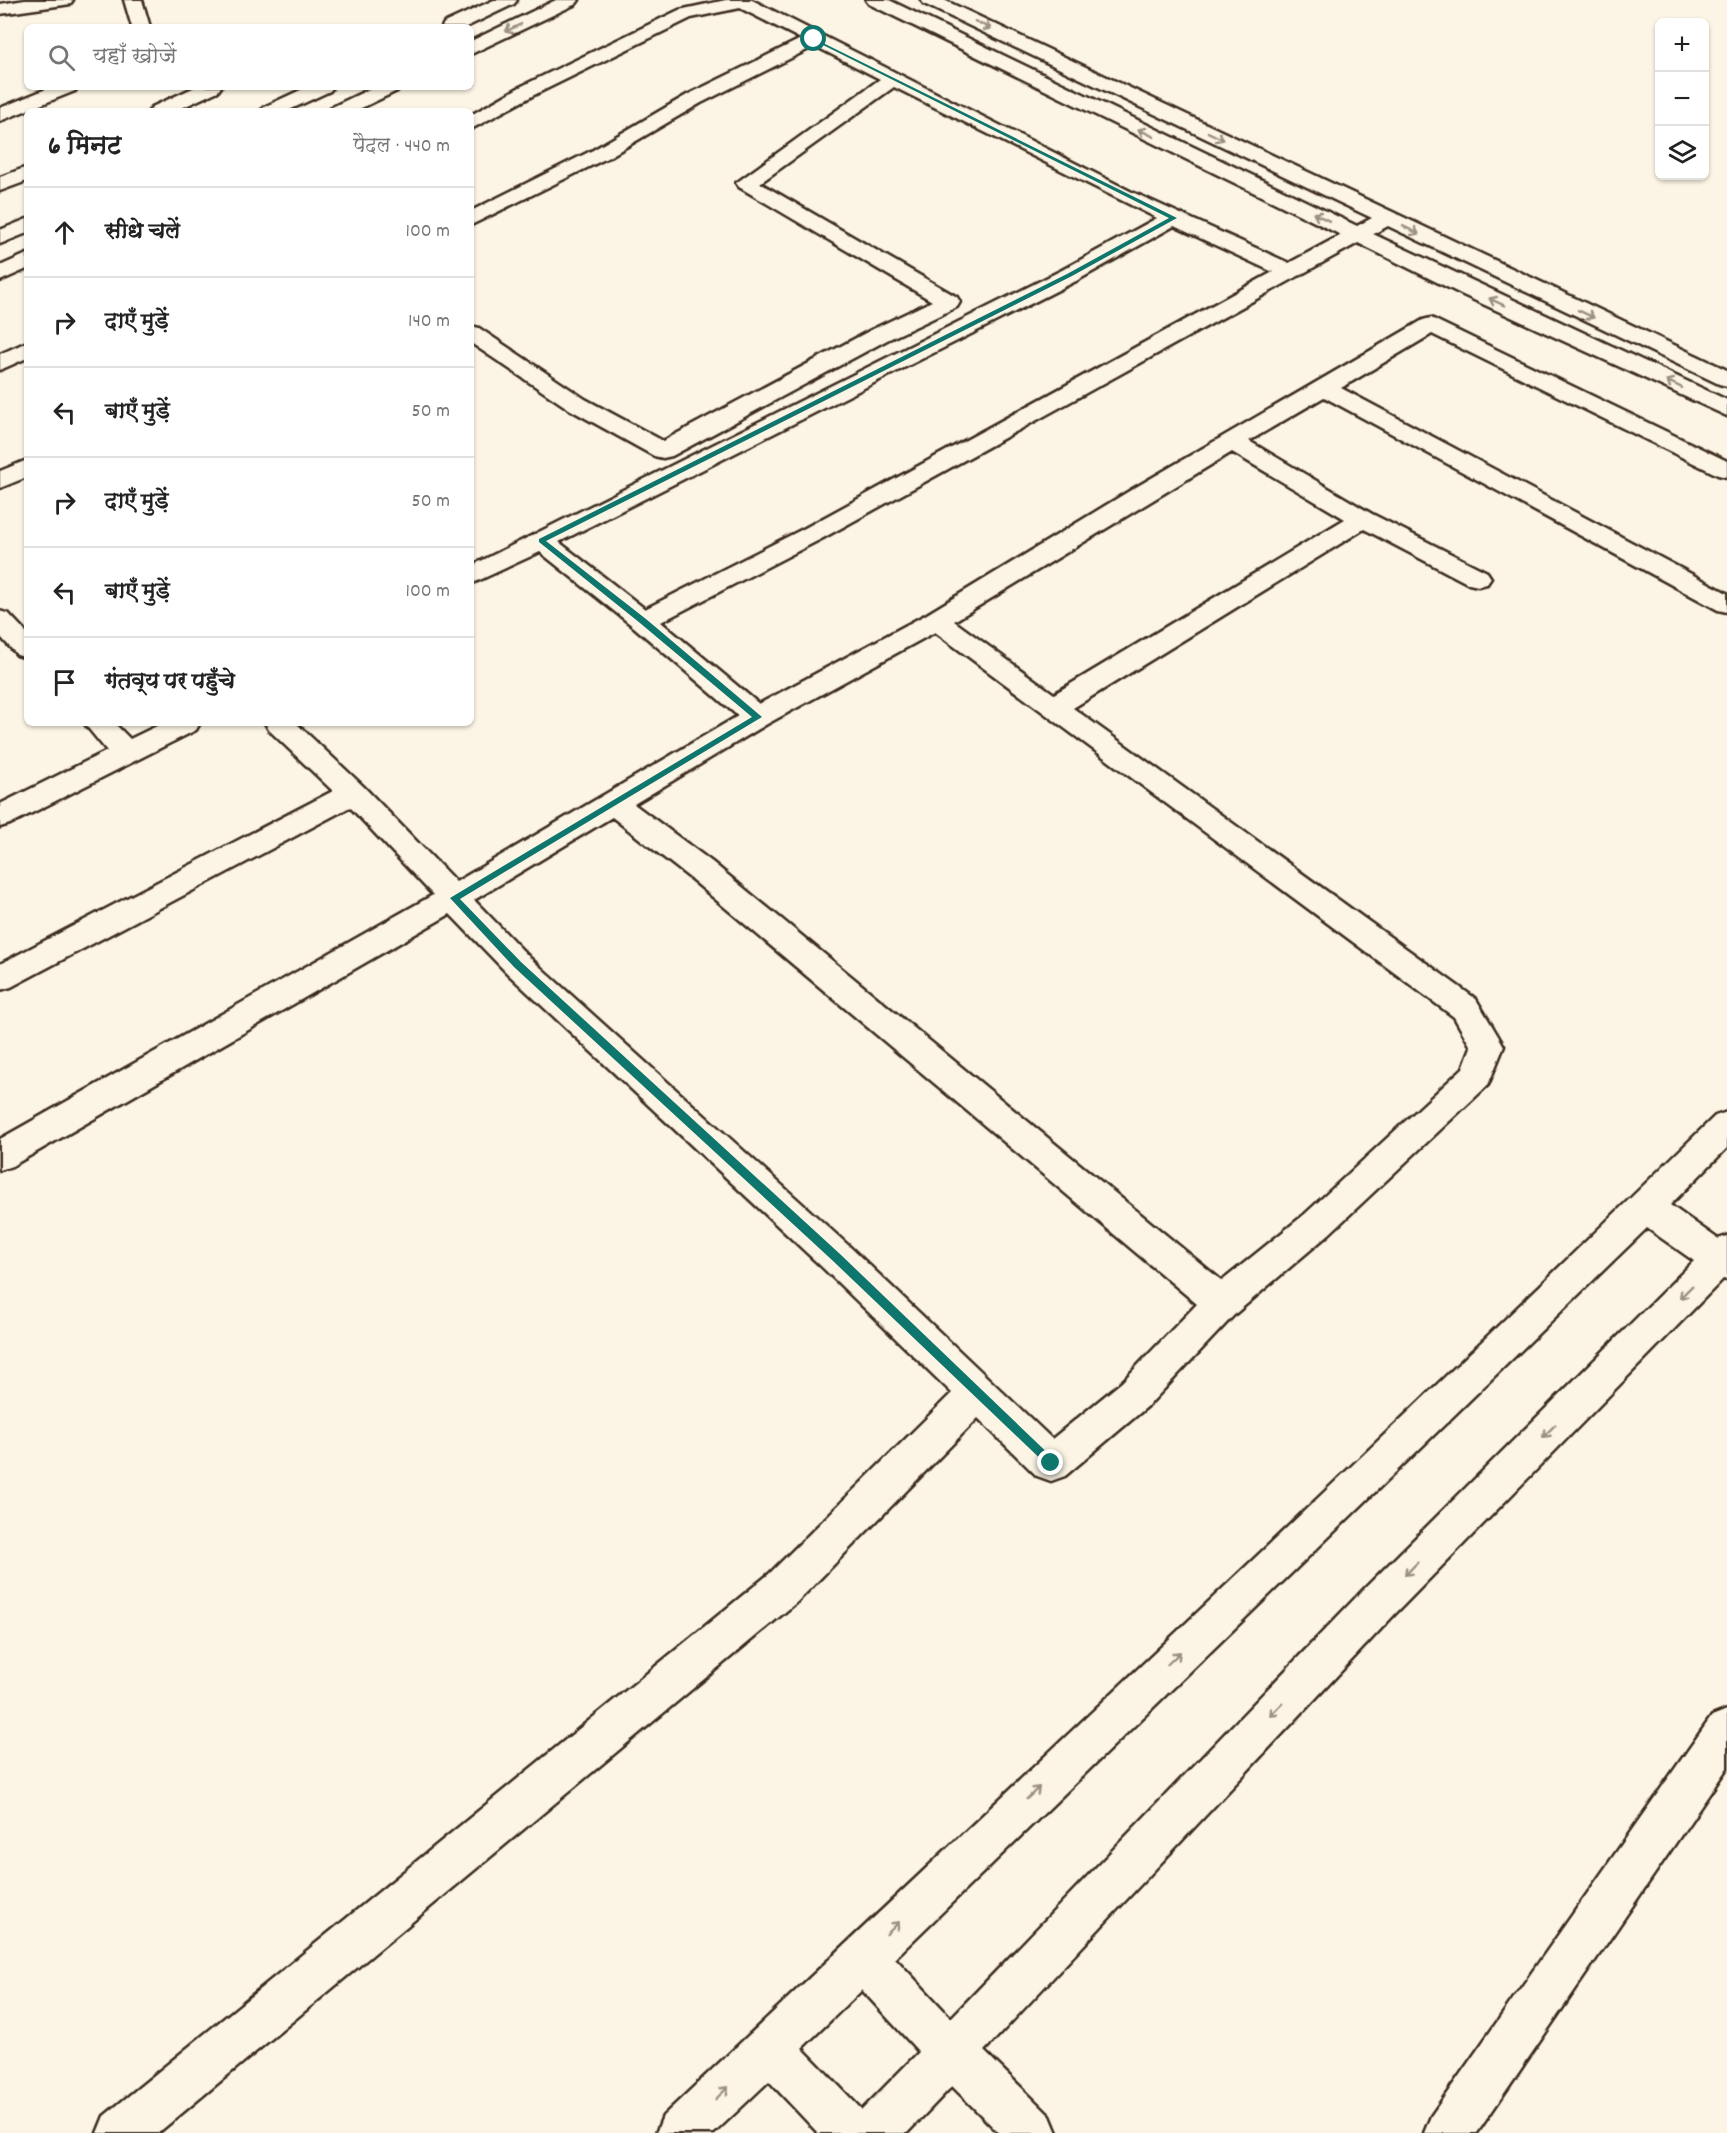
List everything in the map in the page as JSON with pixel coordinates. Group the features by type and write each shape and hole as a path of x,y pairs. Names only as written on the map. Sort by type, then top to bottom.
{"street":[{"path":"0,9 64,0"},
{"path":"134,0 140,24"},
{"path":"457,24 508,0"},
{"path":"474,47 570,0"},
{"path":"875,0 1358,235 1727,409"},
{"path":"930,0 1727,379"},
{"path":"474,121 527,91 685,14 742,2 1173,218 1290,272"},
{"path":"474,217 600,154 694,99 814,39"},
{"path":"474,335 578,404 663,451 879,335 949,302 746,183 894,78"},
{"path":"0,115 61,90"},
{"path":"166,101 201,90"},
{"path":"278,108 316,90"},
{"path":"345,108 384,90"},
{"path":"0,185 24,174"},
{"path":"474,574 1070,275 1173,218"},
{"path":"643,621 814,533 1387,218"},
{"path":"0,238 24,226"},
{"path":"0,274 24,262"},
{"path":"0,1156 175,1059 454,898 757,717 936,620 1140,495 1431,325 1727,470"},
{"path":"0,363 24,351"},
{"path":"1324,388 1727,604"},
{"path":"1233,442 1363,519 1478,578"},
{"path":"0,481 24,469"},
{"path":"1053,707 1363,519"},
{"path":"541,540 643,621 757,717"},
{"path":"0,620 24,646"},
{"path":"282,726 353,793 518,964 836,1257 1051,1463 1135,1394 1222,1303 1317,1224 1476,1076 1488,1046 1465,1008 936,620"},
{"path":"101,726 126,753"},
{"path":"0,817 180,726"},
{"path":"0,978 353,793"},
{"path":"613,803 728,892 1222,1303"},
{"path":"680,2133 1561,1290 1727,1126"},
{"path":"874,2133 1380,1601 1724,1258 1645,1207"},
{"path":"121,2133 783,1588 977,1393"},
{"path":"1448,2133 1727,1731"},
{"path":"862,1957 951,2052 1032,2133"},
{"path":"769,2047 851,2133"}],"route":[{"path":"814,39 1173,218 1070,275 541,540 643,621 757,717 454,898 518,964 836,1257 1051,1463"}]}
